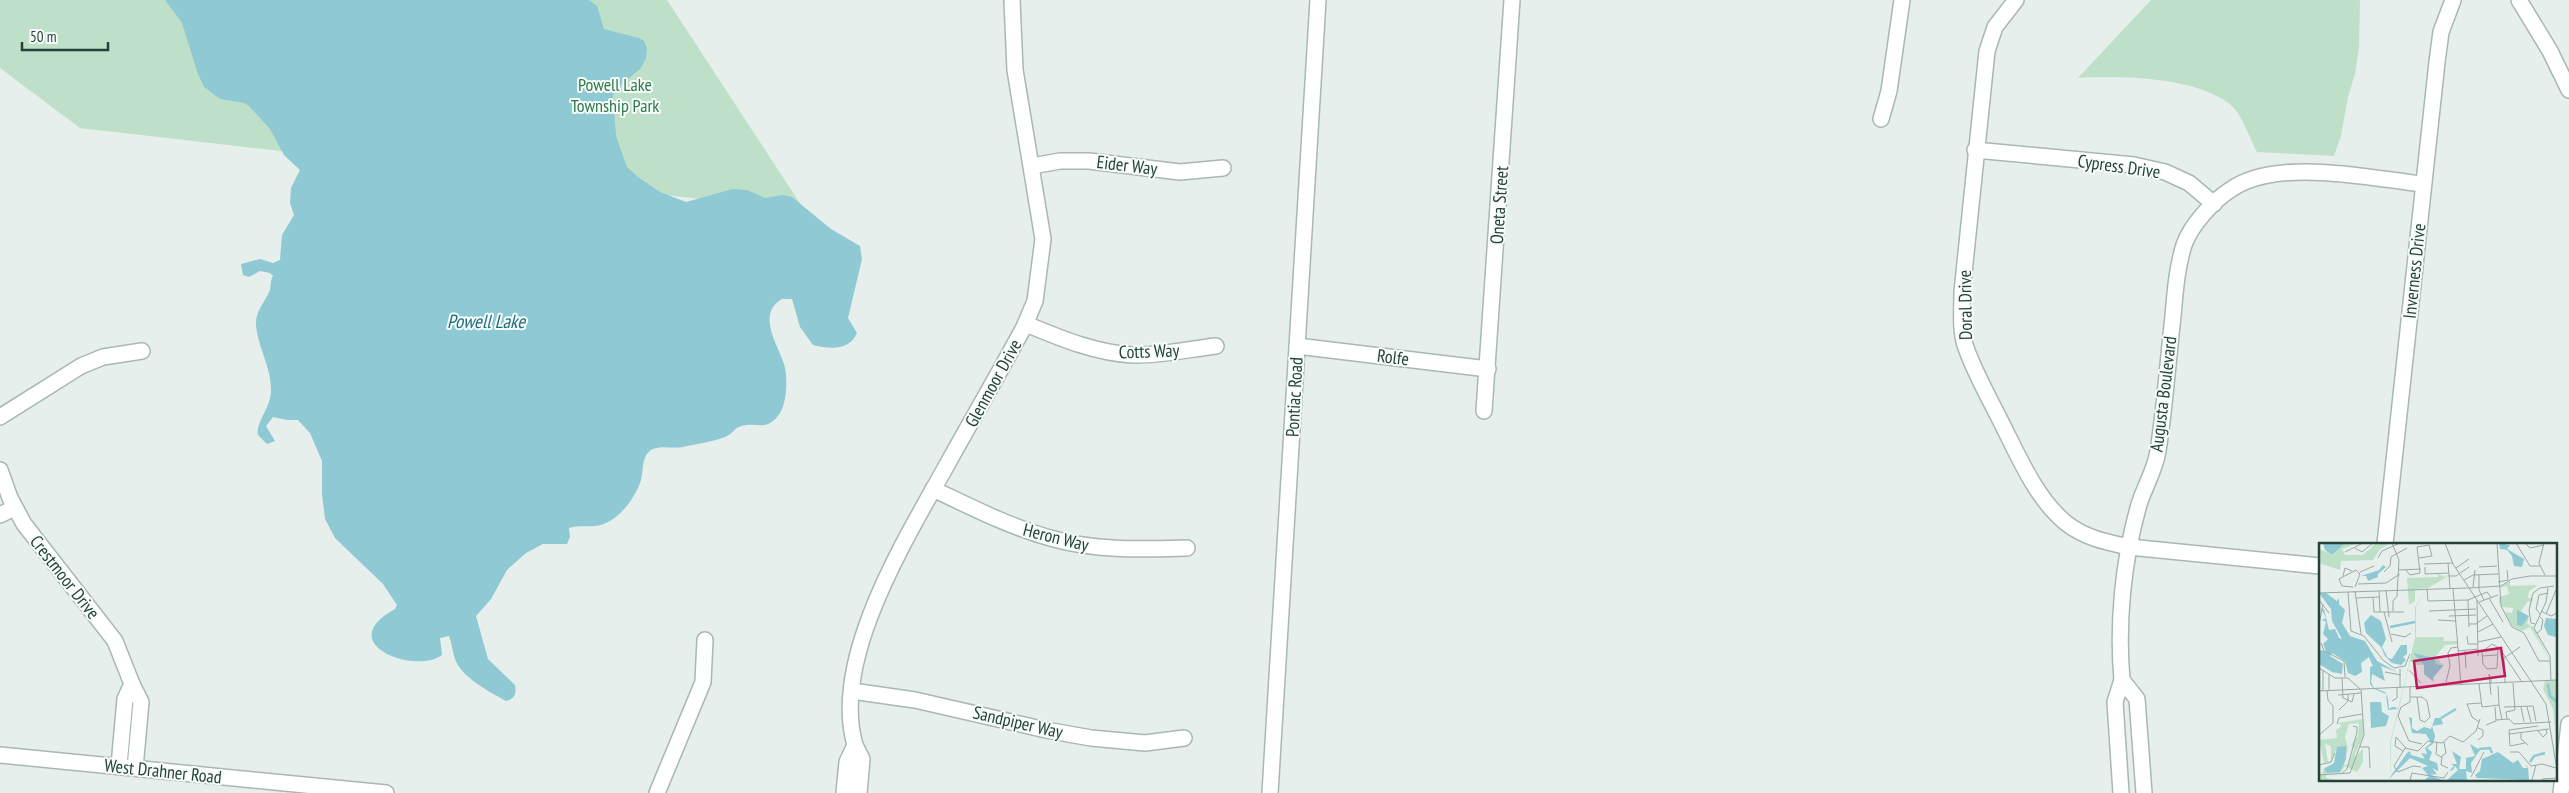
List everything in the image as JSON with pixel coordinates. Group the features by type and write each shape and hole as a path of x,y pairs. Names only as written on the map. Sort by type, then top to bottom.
{"street":[{"name":"Pontiac Road","path":"1270,793 1318,0"},
{"name":"Oneta Street","path":"1484,411 1512,0"},
{"path":"1881,119 1888,90 1902,0"},
{"name":"Doral Drive","path":"2016,0 1995,27 1987,51 1962,292 1964,344 2006,430 2048,504 2065,522 2084,534 2104,542 2129,547"},
{"name":"Inverness Drive","path":"2385,543 2422,184 2441,32 2453,0"},
{"path":"2519,0 2550,51 2569,90"},
{"name":"Glenmoor Drive","path":"859,793 862,759 850,728 852,691 859,653 882,588 933,489 1026,324 1035,301 1043,240 1015,70 1008,1"},
{"name":"Cypress Drive","path":"1976,150 2134,165 2165,172 2189,183 2214,204"},
{"name":"Eider Way","path":"1032,166 1060,161 1090,160 1180,172 1223,168"},
{"path":"2214,204 2230,189 2244,183 2285,172 2321,172 2422,184"},
{"name":"Augusta Boulevard","path":"2122,793 2115,702 2122,680 2119,649 2129,547 2138,505 2158,452 2177,278 2185,243 2214,204"},
{"name":"Cotts Way","path":"1026,324 1071,342 1112,353 1134,355 1216,346"},
{"name":"Rolfe","path":"1297,346 1488,368"},
{"path":"0,417 81,366 104,357 142,350"},
{"name":"Crestmoor Drive","path":"0,470 14,508 115,641 141,702 135,768"},
{"name":"Heron Way","path":"933,489 1024,530 1055,540 1117,548 1187,548"},
{"path":"0,515 14,508"},
{"path":"2129,547 2319,566"},
{"path":"657,793 703,682 705,640"},
{"path":"2122,680 2137,699 2144,793"},
{"path":"119,766 125,698 132,684"},
{"name":"Sandpiper Way","path":"852,691 915,700 1012,723 1091,738 1145,743 1184,738"},
{"path":"2561,793 2569,724"},
{"path":"844,793 847,762 855,745"},
{"name":"West Drahner Road","path":"0,755 373,792"}],"green space":[{"name":"Powell Lake Township Park","path":"0,0 667,0 805,211 80,128 0,68"},
{"path":"2151,0 2360,0 2359,47 2355,74 2348,97 2341,136 2334,156 2257,152 2234,108 2220,98 2202,90 2160,80 2115,77 2078,78"}],"water":[{"name":"Powell Lake","path":"165,0 589,0 597,6 604,29 639,38 644,41 647,48 646,58 641,68 622,84 613,95 616,136 627,167 638,177 660,192 686,202 733,189 747,190 765,198 782,195 792,197 831,229 860,246 862,259 848,318 857,333 849,343 832,348 813,345 800,327 792,299 782,299 774,305 770,313 771,330 784,364 786,382 784,403 775,419 765,425 745,425 739,427 724,438 713,441 653,449 646,455 641,480 636,492 618,516 601,525 569,528 570,537 567,544 543,544 526,553 507,570 491,599 476,616 488,659 515,685 516,691 509,700 506,701 484,689 463,672 455,659 449,636 440,638 442,655 430,660 415,661 399,658 385,653 375,644 372,634 378,622 395,609 397,605 383,584 335,538 325,519 322,494 322,461 310,433 298,420 273,417 266,426 275,441 267,444 258,435 259,426 270,398 271,383 257,333 256,320 270,290 273,276 270,273 260,271 249,277 243,275 241,264 260,259 273,263 280,260 282,235 294,215 290,203 291,188 300,170 284,155 270,129 249,106 244,103 220,99 204,87 182,23"}]}
